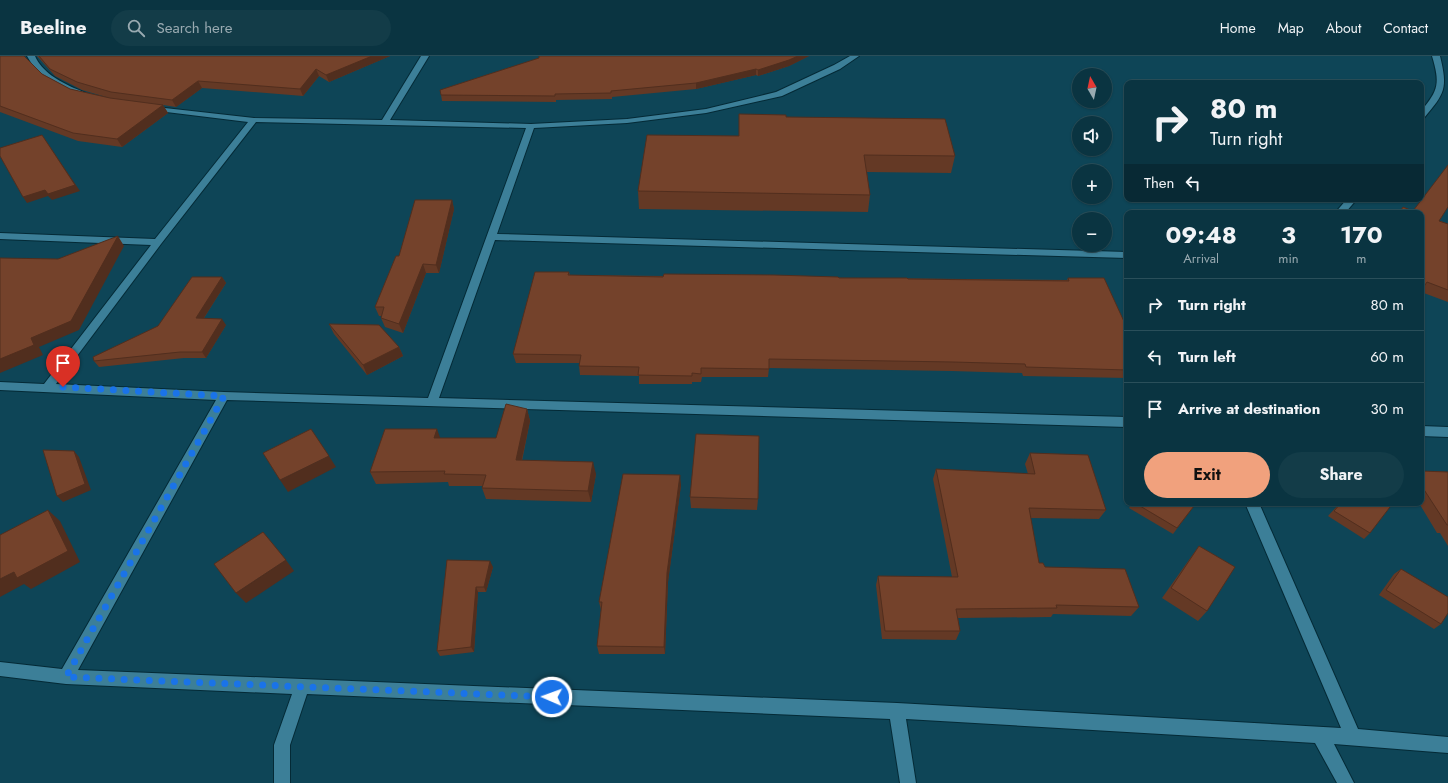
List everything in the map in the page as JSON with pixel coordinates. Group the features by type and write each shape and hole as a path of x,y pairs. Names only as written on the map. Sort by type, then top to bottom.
{"street":[{"path":"31,56 32,60 51,79 78,93 93,97"},
{"path":"385,122 425,56"},
{"path":"138,106 254,120 531,126 628,121 706,111 779,94 837,67 856,56"},
{"path":"1424,112 1438,95 1443,86 1442,76 1436,56"},
{"path":"48,387 158,242 254,120"},
{"path":"432,402 531,126"},
{"path":"1343,210 1349,202"},
{"path":"0,236 158,242"},
{"path":"490,237 1124,255"},
{"path":"0,386 224,396 1124,422"},
{"path":"66,677 224,396"},
{"path":"1424,431 1448,432"},
{"path":"1253,506 1353,737"},
{"path":"0,670 66,677 897,711 1353,737 1448,745"},
{"path":"282,783 282,745 302,686"},
{"path":"897,711 908,783"},
{"path":"1320,735 1346,783"}],"building":[{"path":"0,56 24,56 42,74 70,89 110,98 163,105 117,139 73,133 0,106"},
{"path":"39,56 372,56 326,75 316,69 300,89 198,81 172,100 111,92 77,82 50,69"},
{"path":"539,56 798,56 758,70 756,69 696,83 611,91 611,93 555,94 555,96 441,95 440,90 539,58"},
{"path":"739,114 786,115 786,117 945,119 955,156 864,155 870,195 638,191 647,135 739,136"},
{"path":"42,135 75,185 48,194 45,190 23,197 0,156 0,148"},
{"path":"1448,165 1448,207 1439,221 1448,224 1448,290 1427,282 1424,286 1424,210 1414,210 1420,202 1424,202 1424,197"},
{"path":"415,200 452,200 436,265 423,264 399,324 381,318 384,307 375,307 396,256 399,256"},
{"path":"1403,207 1410,210 1401,210"},
{"path":"118,236 71,321 31,338 34,345 0,359 0,258 58,259"},
{"path":"535,272 569,272 568,275 663,277 664,274 774,275 839,278 1069,281 1068,278 1104,278 1124,321 1124,370 1026,367 1025,364 769,359 769,369 701,368 701,374 692,373 692,376 638,375 639,367 579,366 581,355 513,354"},
{"path":"192,277 222,277 196,318 222,319 202,352 180,352 94,361 93,357 158,326"},
{"path":"329,324 379,325 399,347 363,365"},
{"path":"506,404 527,409 516,460 593,462 588,491 482,488 486,475 444,474 445,471 370,472 385,429 437,429 434,438 496,438"},
{"path":"311,429 329,456 280,480 263,453"},
{"path":"696,434 759,436 758,499 690,497"},
{"path":"43,450 74,451 85,484 57,496"},
{"path":"1030,453 1088,455 1106,510 1029,508 1039,563 1043,563 1045,567 1125,569 1139,607 1056,605 1057,608 956,609 960,631 885,631 878,576 958,577 936,469 1035,474"},
{"path":"1424,471 1448,472 1447,525 1424,490"},
{"path":"623,474 680,475 667,573 664,647 597,646 602,602 599,602"},
{"path":"1140,506 1194,506 1177,528"},
{"path":"1338,506 1390,507 1370,533 1334,511"},
{"path":"48,510 68,551 17,578 14,572 0,579 0,535"},
{"path":"263,532 286,560 236,593 214,564"},
{"path":"1199,546 1235,567 1207,611 1171,588"},
{"path":"447,560 490,561 484,587 476,587 471,647 437,651"},
{"path":"1401,569 1448,597 1448,613 1441,624 1386,590"}],"route":[{"path":"63,387 224,396 66,677 552,697"}]}
